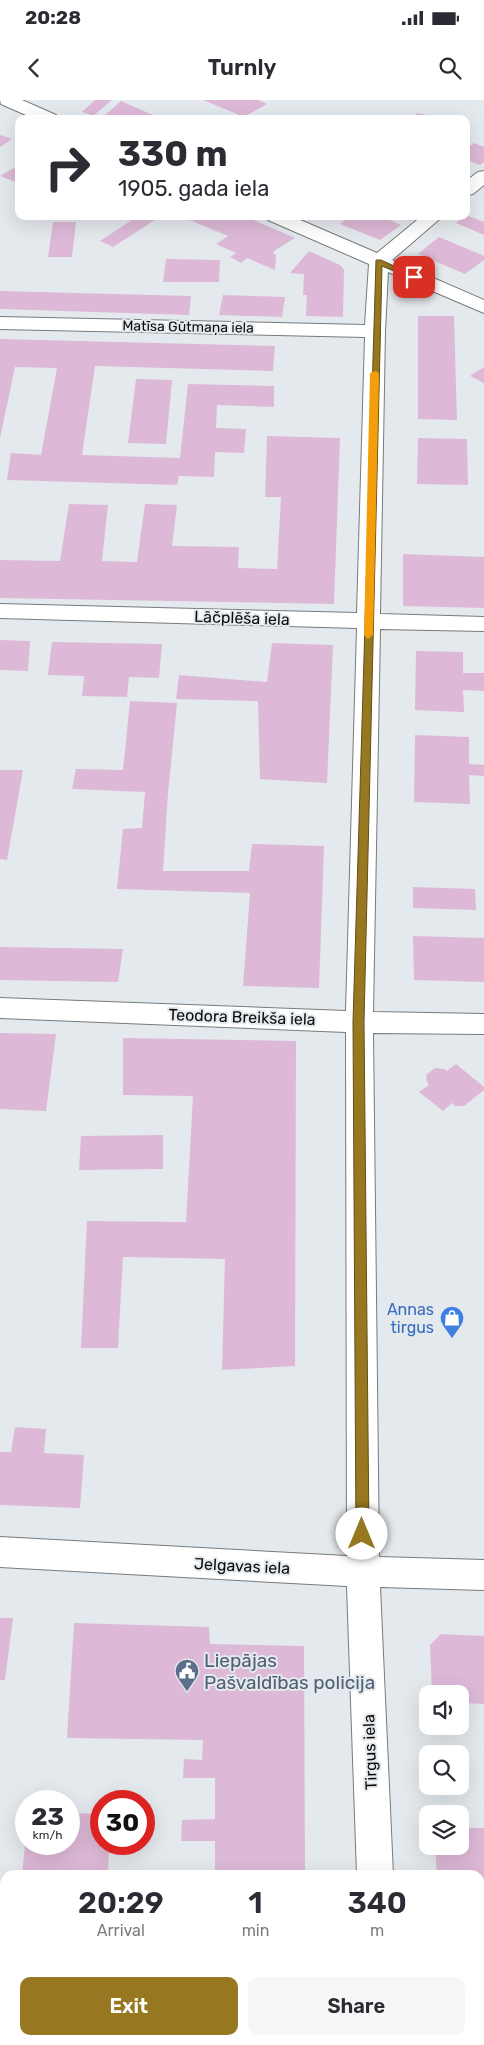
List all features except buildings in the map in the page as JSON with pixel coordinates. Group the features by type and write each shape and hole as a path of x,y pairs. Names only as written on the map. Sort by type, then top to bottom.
{"street":[{"path":"7,100 41,115"},
{"path":"470,187 484,176"},
{"path":"283,220 484,307"},
{"path":"378,261 429,220"},
{"name":"Tirgus iela","path":"376,1870 363,1572 359,1022 378,261"},
{"name":"Matīsa Gūtmaņa iela","path":"0,323 376,331"},
{"name":"Lāčplēša iela","path":"0,611 484,624"},
{"name":"Teodora Breikša iela","path":"0,1008 359,1022 484,1024"},
{"name":"Jelgavas iela","path":"0,1552 363,1572 484,1575"}],"slow traffic":[{"path":"368,635 375,373"}],"place":[{"name":"Annas tirgus","path":"452,1339"},
{"name":"Liepājas Pašvaldības policija","path":"187,1692"}],"route":[{"path":"362,1534 359,1022 378,261 414,277"}]}
